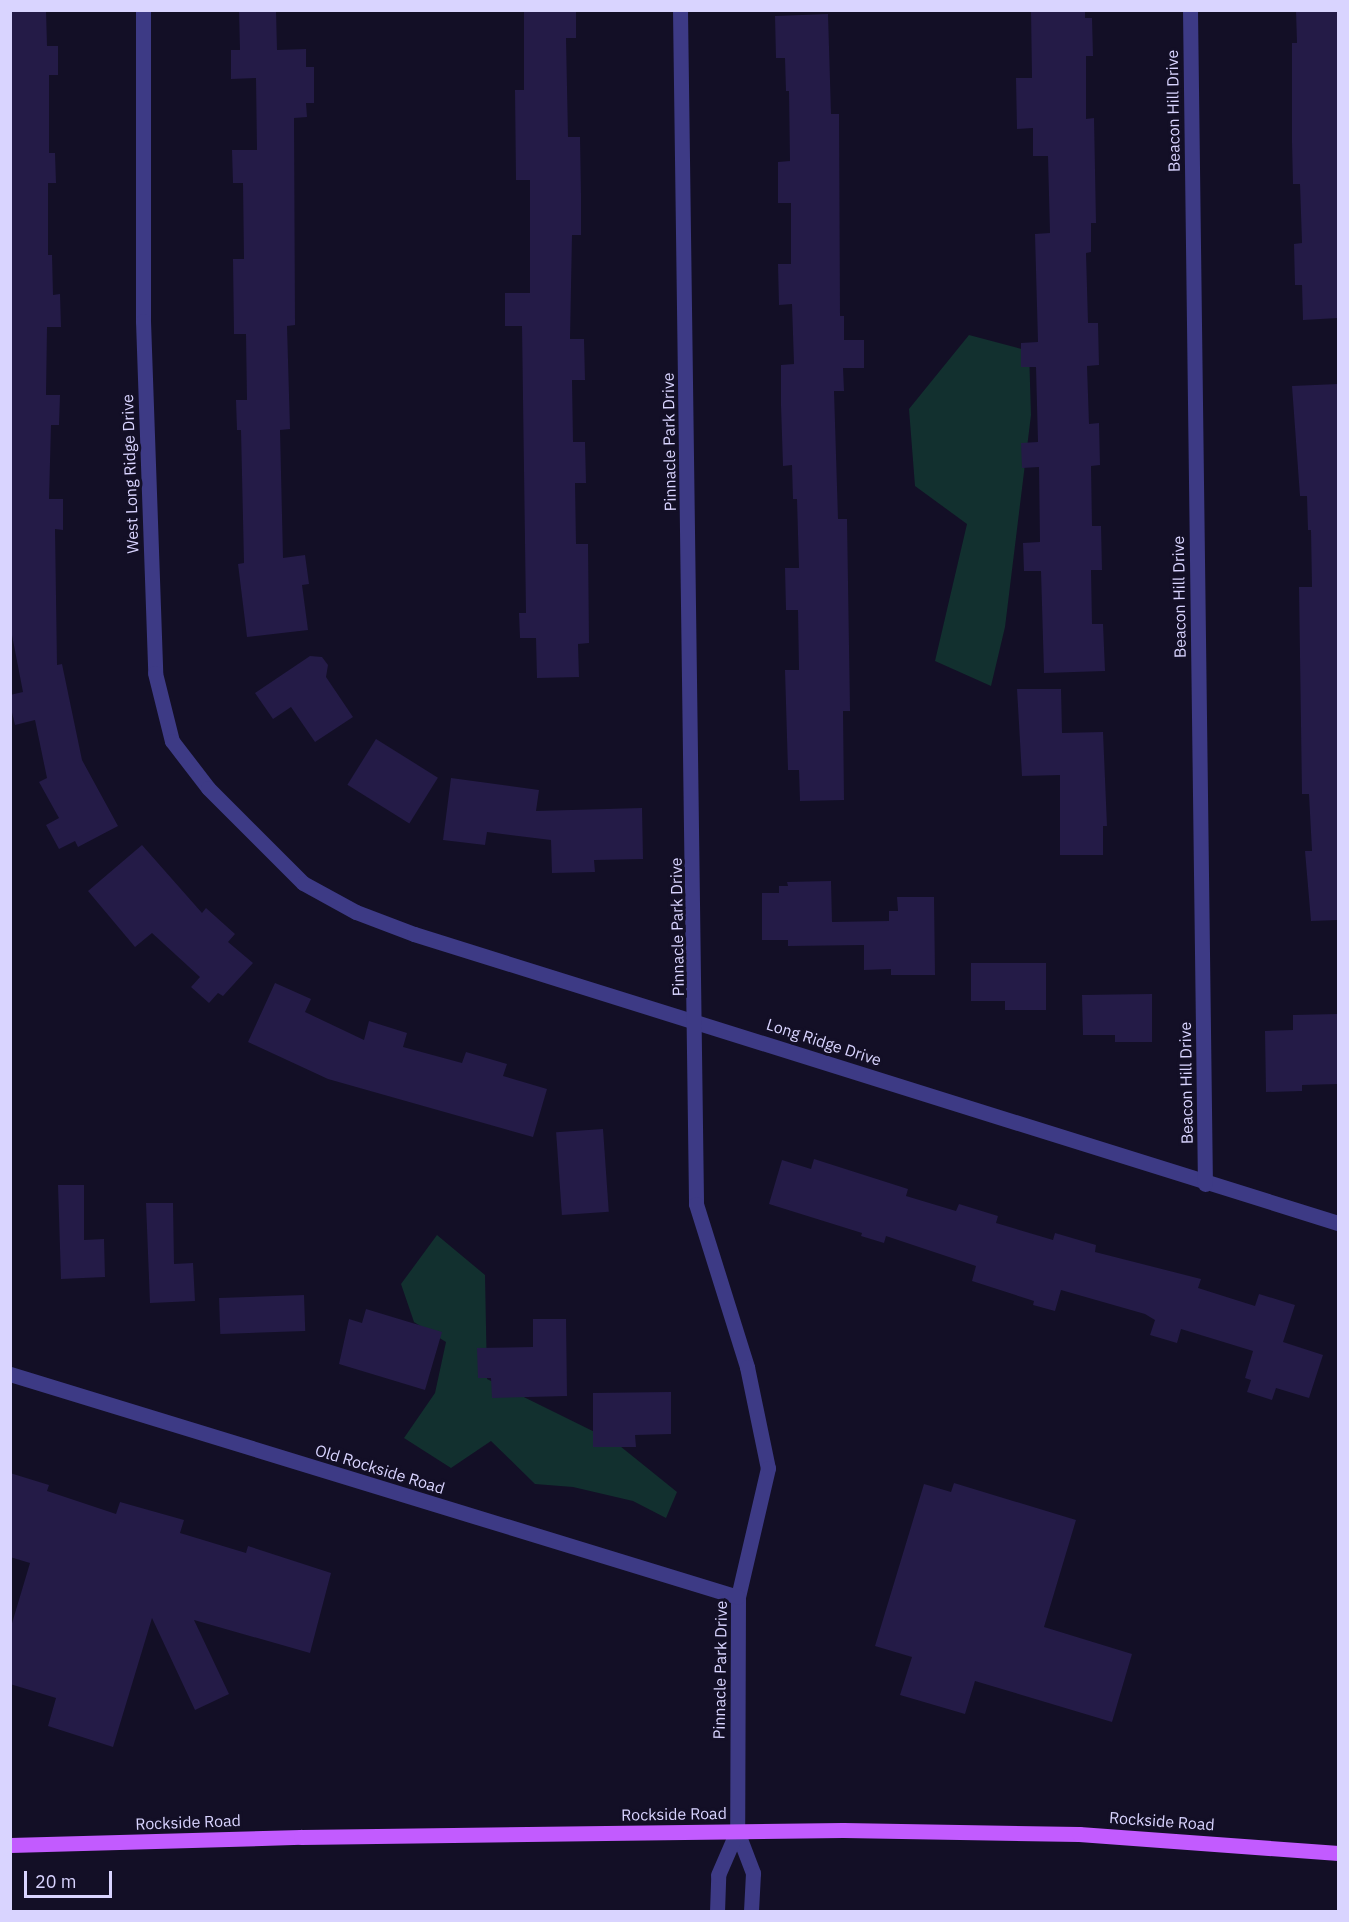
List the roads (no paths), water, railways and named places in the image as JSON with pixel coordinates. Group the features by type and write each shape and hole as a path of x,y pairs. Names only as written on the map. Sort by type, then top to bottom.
{"main road":[{"name":"Rockside Road","path":"10,1845 738,1831 1079,1834 1338,1853"}],"street":[{"name":"West Long Ridge Drive","path":"143,10 143,321 155,673 172,741 208,788 303,883"},
{"name":"Pinnacle Park Drive","path":"680,10 696,1022 696,1204 747,1366 768,1468 738,1597 738,1831"},
{"name":"Beacon Hill Drive","path":"1190,10 1205,1184"},
{"name":"Long Ridge Drive","path":"303,883 356,912 414,934 1205,1184 1338,1222"},
{"name":"Old Rockside Road","path":"10,1374 738,1597"},
{"path":"717,1911 718,1875 738,1831"},
{"path":"738,1831 753,1873 751,1911"}]}
